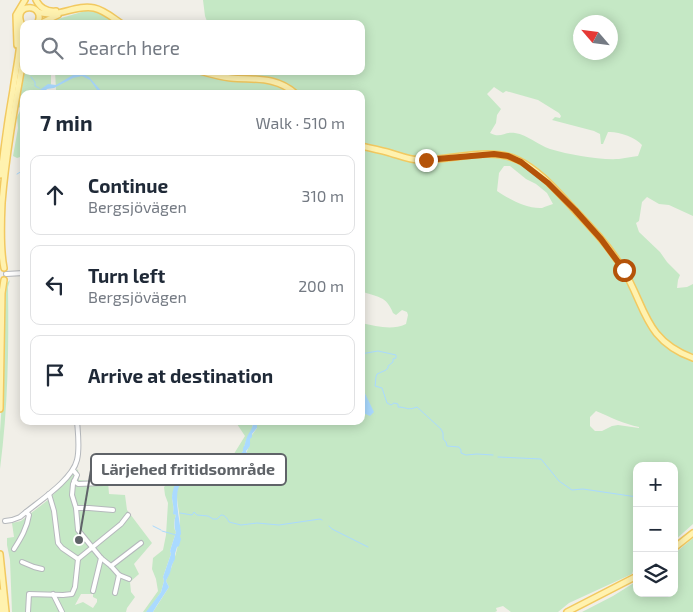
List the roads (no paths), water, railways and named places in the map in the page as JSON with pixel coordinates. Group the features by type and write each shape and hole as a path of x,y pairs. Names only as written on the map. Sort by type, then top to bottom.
{"main road":[{"path":"26,0 26,8"},
{"path":"17,68 15,18 16,13 26,0"},
{"path":"34,0 41,8 50,11 86,6 102,11 116,20"},
{"path":"34,0 39,20"},
{"path":"21,20 20,13 30,7 48,15 62,13"},
{"path":"47,20 79,8 92,8"},
{"path":"0,188 16,84 20,44"},
{"path":"16,84 20,70"},
{"path":"217,75 229,78 265,80 290,90"},
{"path":"0,409 3,270 1,224 8,135"},
{"path":"365,147 415,160 435,160 494,154 508,156 522,162 559,194 610,249 627,276 646,319 657,335 676,350 693,358"},
{"path":"684,539 693,528"},
{"path":"678,544 693,533"},
{"path":"0,554 6,612"},
{"path":"574,612 593,599 633,578"},
{"path":"0,592 2,612"},
{"path":"567,612 587,600 593,599"}],"street":[{"path":"3,270 20,272"},
{"path":"5,521 20,517 61,483 73,470 78,452 78,425"},
{"path":"73,470 77,475 72,489 76,508 77,528 101,558 119,575 129,579"},
{"path":"74,481 78,484 104,483"},
{"path":"48,494 54,511 58,543 78,559"},
{"path":"76,508 113,510"},
{"path":"14,548 22,537 27,524 28,515 26,512"},
{"path":"28,612 29,594 68,595 74,593 78,559 121,524 128,515"},
{"path":"111,566 141,543"},
{"path":"93,591 101,558"},
{"path":"22,562 42,569"},
{"path":"115,593 119,575"},
{"path":"53,594 61,611"}],"water":[{"path":"73,75 85,75 100,90 97,90 90,80 82,76 73,78 54,88 41,90 39,88 41,89 48,84 56,85"},
{"path":"365,393 374,412 370,416 365,414"},
{"path":"252,425 257,425 250,439 250,445 243,462 230,483 220,486 206,483 204,480 191,478 182,482 178,488 177,504 181,539 166,581 169,587 153,612 146,612 161,592 164,581 163,577 171,554 170,551 176,532 174,524 176,515 173,514 172,495 177,481 186,474 209,476 218,482 225,479 232,472 243,451"}],"waterway":[{"path":"31,77 35,82 35,86 39,88"},
{"path":"365,353 378,351 396,355 396,358 393,359 388,368 377,374 376,377 375,386 382,388 387,403 391,405 394,403 398,404 398,407 409,409 417,407 441,429 447,446 459,447 461,453 466,455 493,455"},
{"path":"498,457 541,459 559,481 572,490 583,489 633,496"},
{"path":"180,513 192,515 194,512 197,515 208,516 213,519 217,519 222,515 229,522 241,525 257,523 279,525 322,520"},
{"path":"153,526 161,530"},
{"path":"329,526 368,547"},
{"path":"162,531 176,535"}],"place":[{"name":"Lärjehed fritidsområde","path":"79,540"}]}
